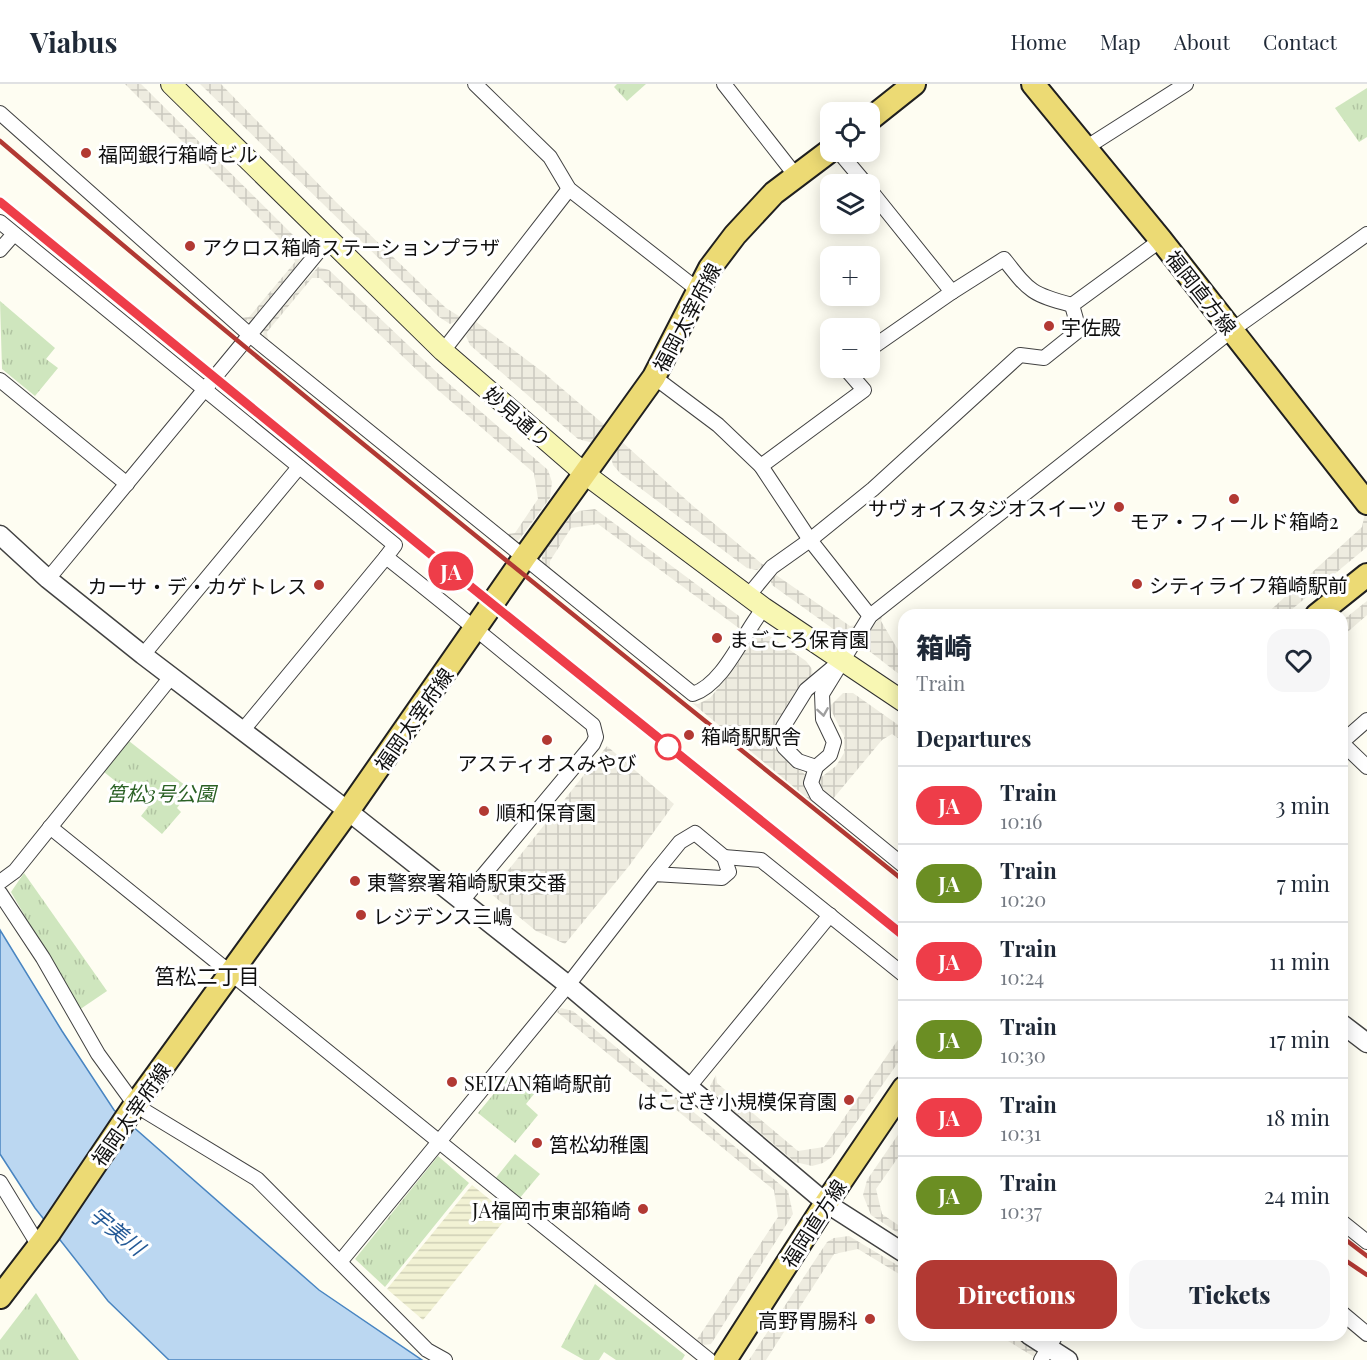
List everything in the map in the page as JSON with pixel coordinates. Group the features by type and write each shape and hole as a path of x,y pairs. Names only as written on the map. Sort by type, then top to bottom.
{"main road":[{"name":"妙見通り","path":"171,84 443,351 585,474 764,608 898,698"},
{"path":"880,111 914,84"},
{"name":"福岡直方線","path":"1034,84 1161,240 1367,503"},
{"name":"福岡太宰府線","path":"0,1297 44,1240 132,1110 348,811 524,558 654,377 710,268 735,235 774,193 820,158"},
{"path":"1324,609 1367,575"},
{"name":"福岡直方線","path":"725,1360 826,1203 898,1097"}],"street":[{"path":"475,84 550,157 569,189 698,290"},
{"path":"724,84 796,176"},
{"path":"1087,147 1186,84"},
{"path":"0,113 251,336 693,694 704,690 740,648 748,628 764,608"},
{"path":"847,162 858,174"},
{"path":"443,351 569,189"},
{"path":"880,202 952,292"},
{"path":"0,222 395,545 243,730"},
{"path":"0,250 14,234"},
{"path":"898,861 818,795 811,783 816,767 830,755 834,742 823,719 822,694 870,616 1232,330 1367,234"},
{"path":"48,579 328,240"},
{"path":"1072,306 1161,240"},
{"path":"880,342 1004,259 1028,290 1072,306"},
{"path":"748,596 772,567 810,540 873,489 1020,355 1044,358 1080,330 1072,306"},
{"path":"654,377 718,425 761,466 810,540 870,616"},
{"path":"761,466 864,390 854,378"},
{"path":"0,380 127,484"},
{"path":"143,655 299,467"},
{"path":"0,535 48,579 143,655 348,811 568,985 826,1203 898,1249"},
{"path":"386,557 477,628 497,648 593,725 596,737 461,902"},
{"path":"816,767 798,760 784,747 783,727 806,690 843,659"},
{"path":"0,882 15,871 171,677"},
{"path":"1348,737 1367,720"},
{"path":"1348,748 1367,767"},
{"path":"50,827 709,1360"},
{"path":"340,1262 568,985 654,874 680,842 695,834 724,857 729,872 722,878 654,874"},
{"path":"724,857 761,860 898,970"},
{"path":"0,893 43,958 132,1110 257,1179 427,1350 445,1360"},
{"path":"688,1088 830,915"},
{"path":"1348,1029 1367,1043"},
{"path":"0,1182 44,1240"},
{"path":"1348,1227 1367,1242"},
{"path":"1348,1318 1367,1334"},
{"path":"1048,1348 1068,1360"}],"green space":[{"path":"617,84 646,84 627,101 614,87"},
{"path":"1367,88 1367,137 1359,142 1335,108"},
{"path":"0,301 55,348 46,359 58,368 35,396 2,369"},
{"name":"筥松3号公園","path":"129,741 191,790 177,808 181,812 162,834 141,816 148,807 104,772"},
{"path":"24,873 107,991 79,1010 11,892"},
{"path":"510,1074 534,1094 526,1104 538,1115 515,1143 478,1113"},
{"path":"515,1154 540,1174 519,1199 495,1179"},
{"path":"438,1156 469,1183 385,1287 355,1259"},
{"path":"472,1185 509,1215 423,1320 387,1289"},
{"path":"595,1284 685,1355 682,1360 616,1360 604,1352 599,1360 584,1360 561,1347"},
{"path":"36,1293 79,1360 0,1360 0,1340"}],"shaded area":[{"path":"125,84 141,84 303,245 304,254 298,264 250,322 241,318 249,317 295,262 294,253"},
{"path":"200,84 221,84 336,202 446,308 462,318 450,324 439,317"},
{"path":"318,267 329,270 447,382 548,470 552,482 550,498 518,541 507,534 515,533 538,499 534,473 439,391 320,278 312,278 267,332 268,340 263,336 264,329"},
{"path":"475,321 544,373 608,428 593,443 578,439 470,345 466,336"},
{"path":"621,441 692,505 762,564 766,564 757,570 747,568 620,473 613,465 611,457"},
{"path":"595,509 739,616 740,629 598,524 571,528 550,561 550,569 542,562 542,555 571,515 579,511"},
{"path":"1365,513 1367,516 1367,547 1292,609 1272,609 1362,527"},
{"path":"775,571 776,575 850,626 857,625 846,634 836,631 772,585 770,579"},
{"path":"1367,601 1367,615 1348,632 1348,616"},
{"path":"882,614 881,621 898,650 898,673 864,647 865,637"},
{"path":"759,629 806,661 812,669 813,677 797,693 769,737 773,747 807,776 826,808 823,811 692,703 698,704 710,698 736,666"},
{"path":"843,693 853,693 898,725 898,738 892,734 882,740 832,800 818,783 820,778 836,766 844,753 844,736 831,710 831,705"},
{"path":"607,746 674,804 629,866 565,944 536,931 490,893"},
{"path":"561,1008 573,1011 788,1191 793,1214 711,1344 704,1345 696,1341 778,1217 774,1190 557,1012"},
{"path":"898,1040 898,1063 832,1157 812,1166 795,1162 712,1092 710,1086 716,1075 717,1083 798,1151 824,1147"},
{"path":"898,1135 898,1158 876,1189 882,1214 898,1225 898,1233 871,1215 863,1195 867,1180"},
{"path":"849,1236 898,1265 898,1273 858,1249 834,1254 766,1360 749,1360 827,1242 834,1238"},
{"path":"1008,1341 1021,1341 1034,1349 1038,1355 1036,1358"}],"water":[{"name":"宇美川","path":"0,930 114,1110 319,1290 422,1360 169,1360 108,1301 35,1208 0,1154"}],"railway":[{"path":"0,141 336,422 898,876"},
{"path":"0,202 421,547 898,931"},
{"path":"1348,1242 1367,1256"},
{"path":"1348,1262 1367,1275"}],"train":[{"name":"JA","path":"0,202 439,561 898,931"}],"place":[{"name":"福岡銀行箱崎ビル","path":"86,153"},
{"name":"アクロス箱崎ステーションプラザ","path":"190,246"},
{"name":"宇佐殿","path":"1049,326"},
{"name":"モア・フィールド箱崎2","path":"1234,499"},
{"name":"サヴォイスタジオスイーツ","path":"1119,507"},
{"name":"シティライフ箱崎駅前","path":"1137,584"},
{"name":"カーサ・デ・カゲトレス","path":"319,585"},
{"name":"まごころ保育園","path":"717,638"},
{"name":"箱崎駅駅舎","path":"689,735"},
{"name":"アスティオスみやび","path":"547,740"},
{"name":"順和保育園","path":"484,811"},
{"name":"東警察署箱崎駅東交番","path":"355,881"},
{"name":"レジデンス三嶋","path":"361,915"},
{"name":"SEIZAN箱崎駅前","path":"452,1082"},
{"name":"はこざき小規模保育園","path":"849,1100"},
{"name":"筥松幼稚園","path":"537,1143"},
{"name":"JA福岡市東部箱崎","path":"643,1209"},
{"name":"高野胃腸科","path":"870,1319"}],"district":[{"name":"筥松二丁目","path":"207,975"}]}
